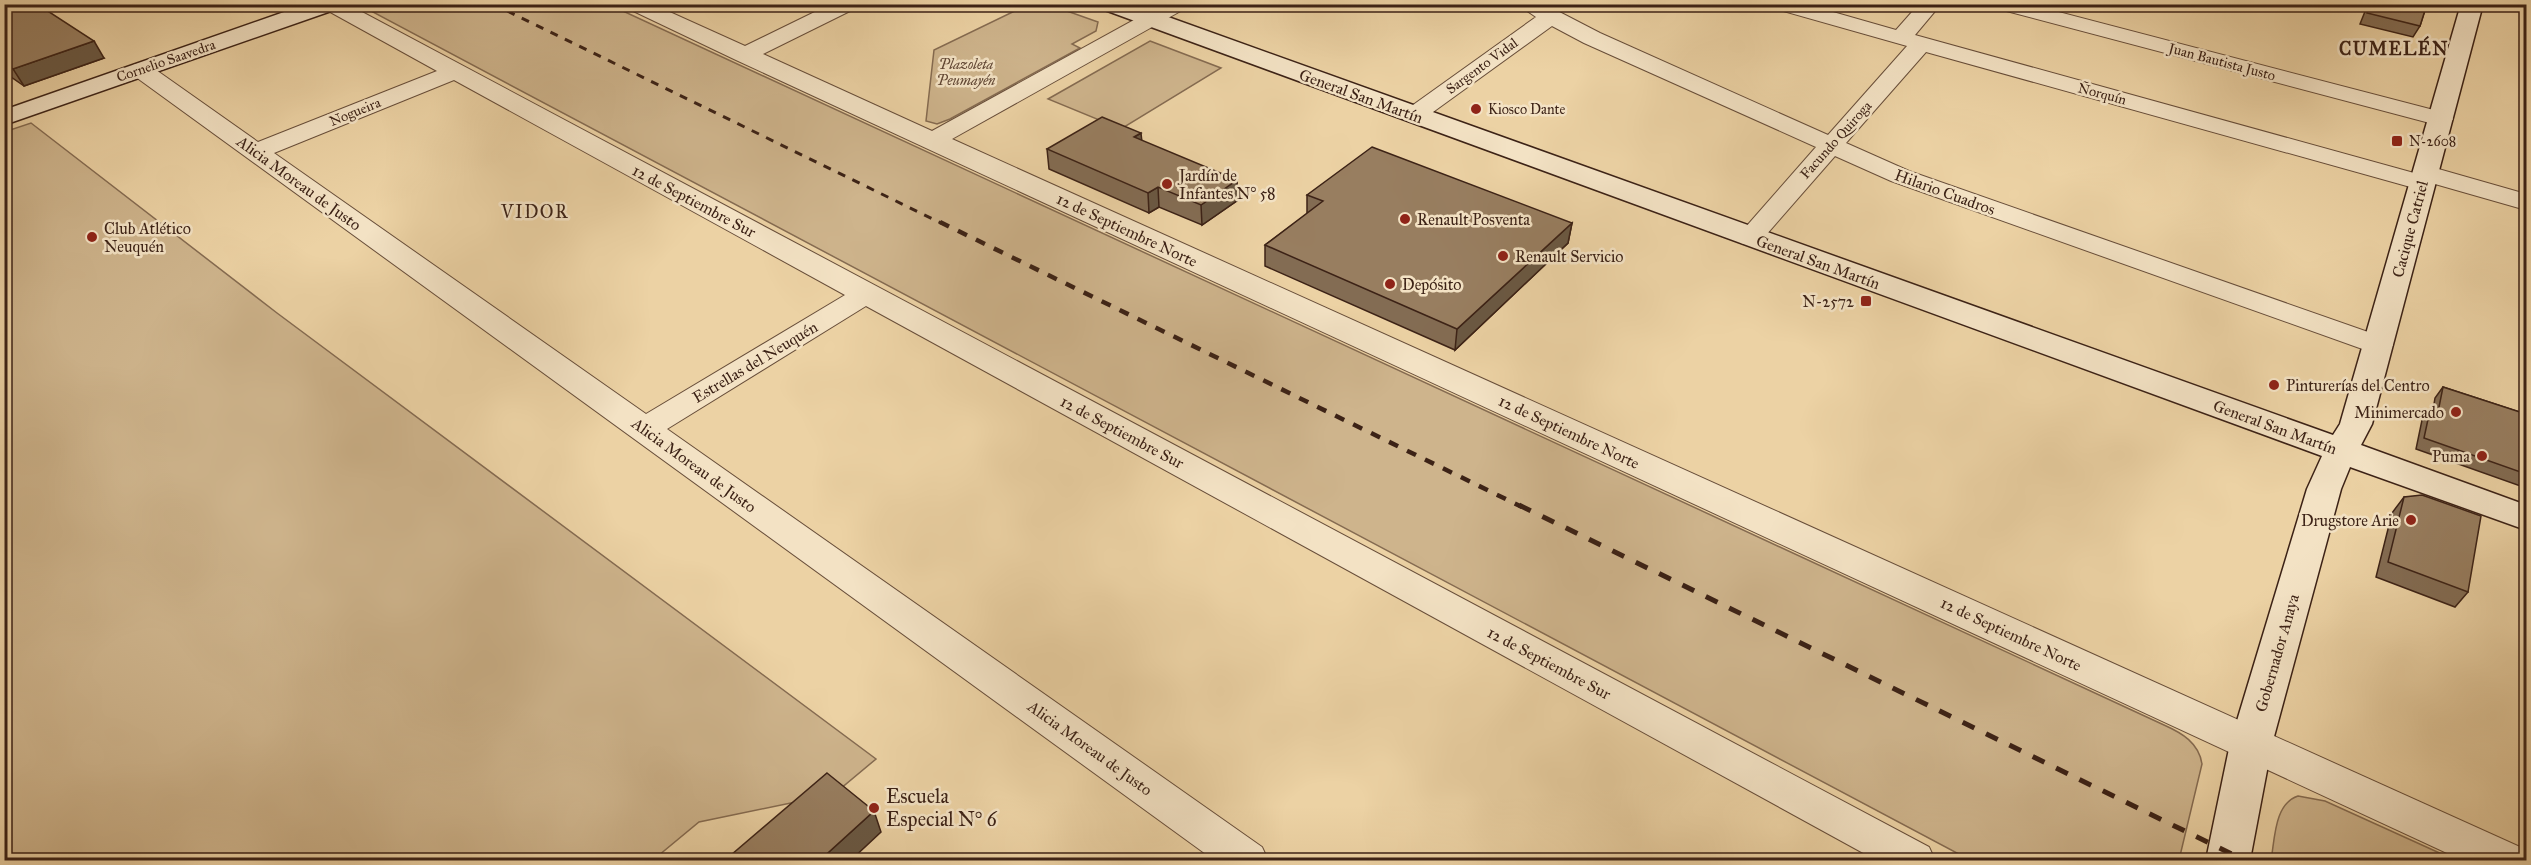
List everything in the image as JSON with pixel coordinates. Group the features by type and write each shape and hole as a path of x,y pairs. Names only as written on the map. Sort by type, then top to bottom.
{"main road":[{"name":"Cornelio Saavedra","path":"4,118 329,4"},
{"name":"General San Martín","path":"1110,4 2526,518"},
{"name":"Cacique Catriel","path":"2342,451 2353,432 2472,4"},
{"name":"Gobernador Anaya","path":"2228,861 2251,744 2324,489 2331,470 2342,451"}],"street":[{"name":"12 de Septiembre Sur","path":"329,4 1914,861"},
{"name":"12 de Septiembre Norte","path":"634,4 2505,861"},
{"path":"744,55 849,4"},
{"path":"931,141 1179,4"},
{"name":"Hilario Cuadros","path":"1527,4 1550,18 1830,147 1918,183 2378,345"},
{"name":"Ñorquín","path":"1780,4 2424,178"},
{"name":"Facundo Quiroga","path":"1750,237 1830,147 1911,41 1931,4"},
{"name":"Juan Bautista Justo","path":"2002,4 2441,119"},
{"name":"Sargento Vidal","path":"1414,115 1550,18"},
{"name":"Alicia Moreau de Justo","path":"141,70 1247,861"},
{"name":"Nogueira","path":"255,152 455,72"},
{"path":"2424,178 2526,201"},
{"name":"Estrellas del Neuquén","path":"645,429 866,294"}],"green space":[{"name":"Plazoleta Peumayén","path":"1029,4 1050,5 1098,22 1096,31 1072,44 1080,48 950,119 937,124 926,121 934,50"},
{"path":"364,5 610,5 2171,728 2189,740 2197,750 2202,764 2179,860 1970,860 369,10"},
{"path":"1150,41 1221,68 1121,129 1048,99"},
{"path":"31,123 277,313 876,759 834,794 699,822 653,860 5,860 4,132"},
{"path":"2298,796 2325,801 2455,860 2271,860 2280,814 2290,800"}],"building":[{"path":"4,4 37,4 94,41 13,69 4,63"},
{"path":"2370,4 2427,4 2420,26 2367,13"},
{"path":"1102,117 1141,133 1134,137 1237,180 1201,205 1158,187 1148,193 1047,149"},
{"path":"1372,147 1572,223 1457,329 1265,245 1323,201 1307,195"},
{"path":"2443,387 2526,414 2526,474 2424,438 2430,410 2438,412"},
{"path":"2422,495 2481,516 2468,592 2388,562 2404,497"},
{"path":"827,773 874,811 819,861 724,861"}],"railway":[{"path":"493,4 943,224"},
{"path":"940,222 1522,507"},
{"path":"1519,505 2244,860"}],"place":[{"name":"Kiosco Dante","path":"1476,109"},
{"name":"N-2608","path":"2397,141"},
{"name":"Jardín de Infantes N° 58","path":"1167,184"},
{"name":"Renault Posventa","path":"1405,219"},
{"name":"Club Atlético Neuquén","path":"92,237"},
{"name":"Renault Servicio","path":"1503,256"},
{"name":"Depósito","path":"1390,284"},
{"name":"N-2572","path":"1866,301"},
{"name":"Pinturerías del Centro","path":"2274,385"},
{"name":"Minimercado","path":"2456,412"},
{"name":"Puma","path":"2482,456"},
{"name":"Drugstore Arie","path":"2411,520"},
{"name":"Escuela Especial N° 6","path":"874,808"}],"district":[{"name":"CUMELÉN","path":"2394,49"},
{"name":"VIDOR","path":"535,212"}]}
